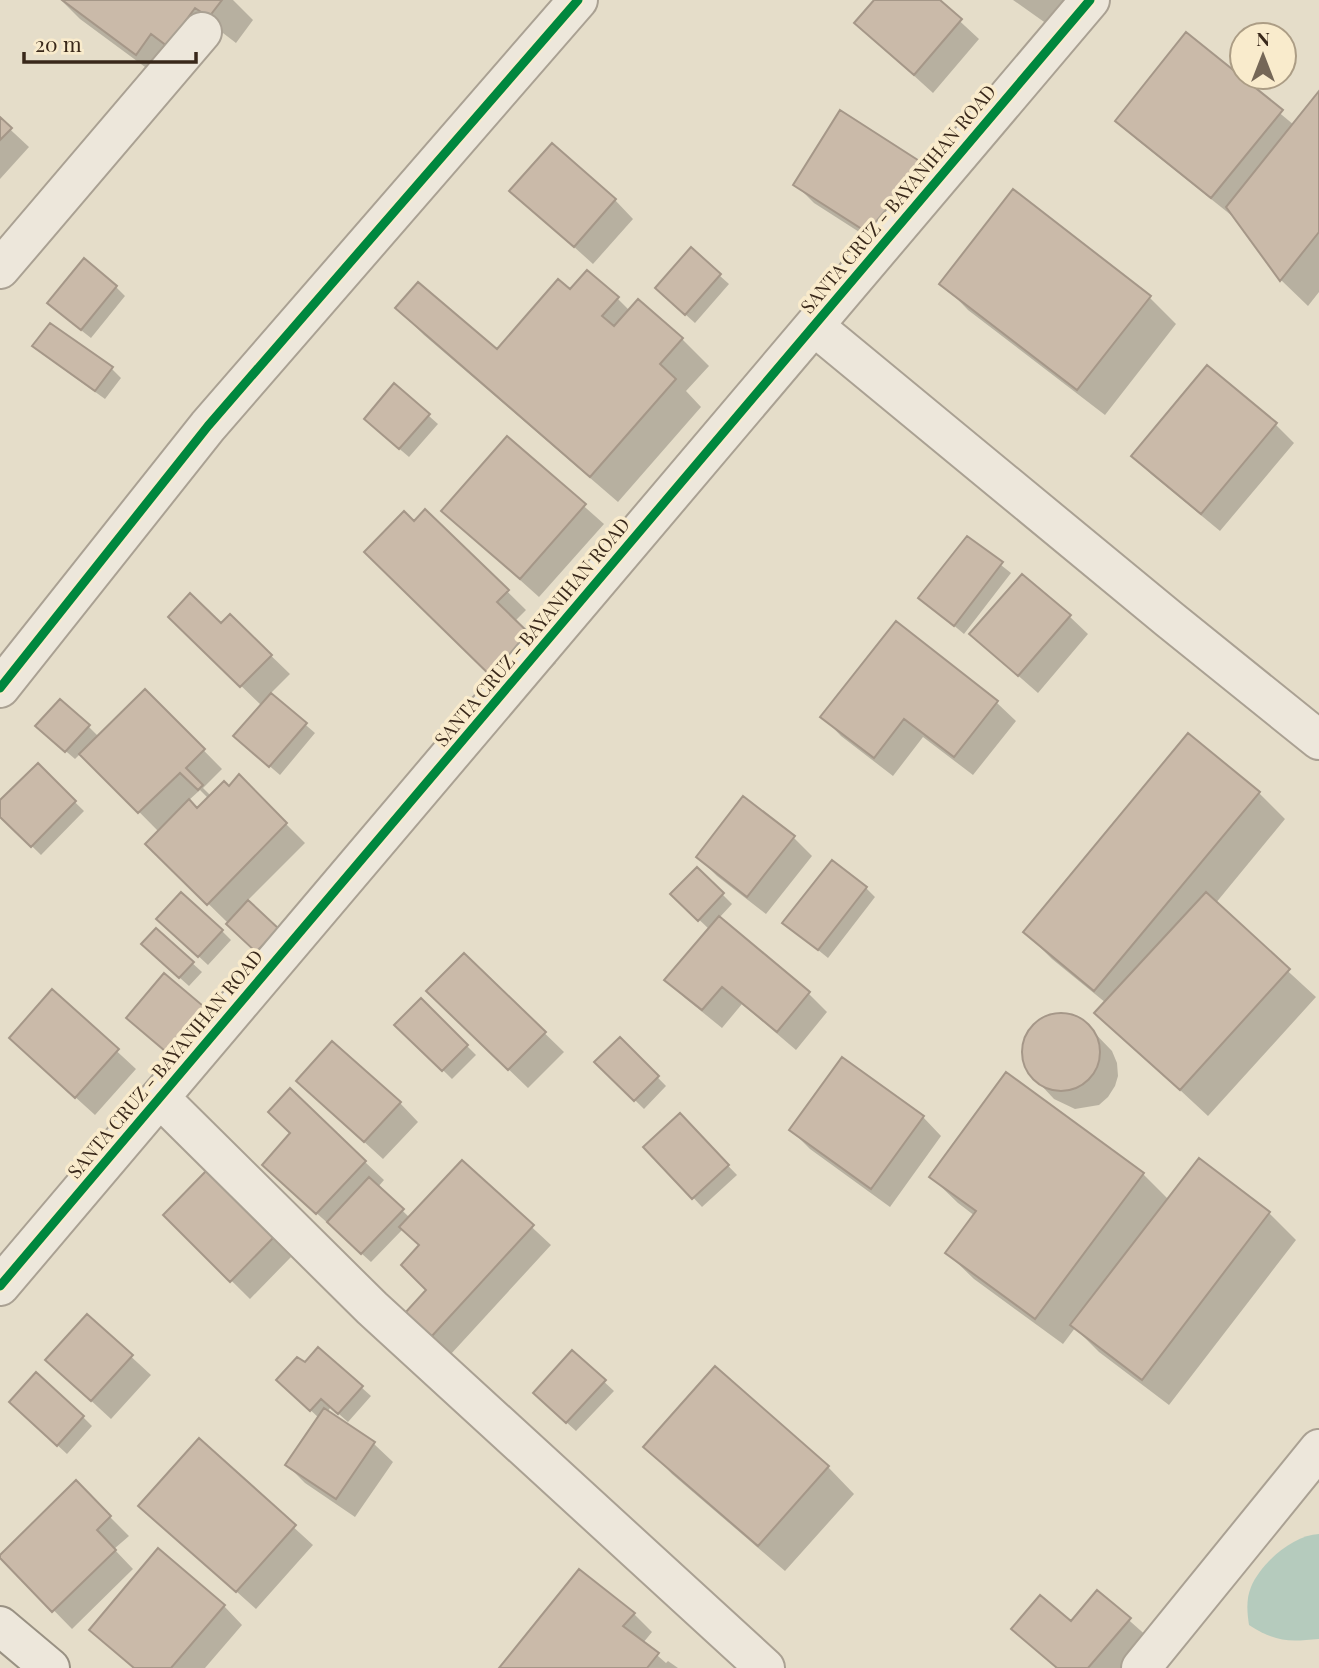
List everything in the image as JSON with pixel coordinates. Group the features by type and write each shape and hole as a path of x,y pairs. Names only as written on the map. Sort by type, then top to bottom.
{"street":[{"path":"0,688 208,426 578,0"},
{"name":"SANTA CRUZ - BAYANIHAN ROAD","path":"0,1286 1090,0"},
{"path":"0,270 202,32"},
{"path":"814,326 1169,620 1319,740"},
{"path":"160,1098 372,1308 765,1668"},
{"path":"1141,1668 1319,1449"},
{"path":"0,1626 50,1668"}],"shaded area":[{"path":"1319,1534 1319,1639 1282,1640 1249,1625 1248,1596 1262,1569 1289,1545 1299,1539"}],"building":[{"path":"62,0 222,0 209,17 195,8 167,46 151,34 136,55"},
{"path":"874,0 940,0 962,19 914,75 854,23"},
{"path":"1186,32 1228,66 1228,91 1259,91 1283,110 1211,198 1115,121"},
{"path":"1319,91 1319,232 1280,281 1226,207"},
{"path":"840,110 924,164 876,238 793,185"},
{"path":"0,117 12,128 0,140"},
{"path":"552,143 616,199 574,247 509,191"},
{"path":"1013,189 1151,296 1077,390 939,284"},
{"path":"691,247 721,274 685,315 655,288"},
{"path":"84,258 117,286 81,330 47,303"},
{"path":"587,270 619,297 602,316 614,326 638,299 683,338 660,364 676,379 590,477 395,308 418,282 497,349 558,279 570,289"},
{"path":"50,323 113,367 95,391 32,346"},
{"path":"1207,365 1277,423 1201,514 1131,456"},
{"path":"394,383 430,414 399,449 364,419"},
{"path":"507,436 586,504 520,579 441,511"},
{"path":"425,509 509,590 497,602 539,643 499,684 364,552 404,511 414,521"},
{"path":"967,536 1003,562 954,626 918,598"},
{"path":"1022,574 1071,615 1018,676 969,634"},
{"path":"190,593 221,623 230,614 272,655 240,687 168,617"},
{"path":"896,621 998,701 954,757 904,719 874,758 820,717"},
{"path":"145,689 205,749 186,768 203,785 198,790 180,773 138,813 79,754"},
{"path":"271,693 307,723 269,767 233,736"},
{"path":"60,699 90,725 65,752 35,726"},
{"path":"1188,733 1260,792 1094,991 1023,932"},
{"path":"38,763 76,801 31,847 0,817 0,800"},
{"path":"239,774 287,823 207,905 145,844 189,799 197,808 224,781 229,786"},
{"path":"743,796 795,836 747,897 696,857"},
{"path":"832,860 867,887 818,950 782,923"},
{"path":"697,867 724,893 698,921 670,894"},
{"path":"181,892 223,930 198,957 156,919"},
{"path":"1206,892 1290,969 1180,1090 1094,1013"},
{"path":"248,900 279,929 256,952 226,924"},
{"path":"719,916 810,992 777,1032 722,987 702,1010 664,980"},
{"path":"156,928 194,962 179,978 141,944"},
{"path":"464,953 546,1032 508,1070 426,991"},
{"path":"164,973 209,1011 171,1056 126,1018"},
{"path":"52,989 119,1049 75,1098 9,1038"},
{"path":"421,998 468,1045 442,1071 394,1025"},
{"path":"1061,1013 1076,1016 1089,1024 1097,1037 1100,1052 1097,1067 1089,1080 1076,1088 1061,1091 1046,1088 1033,1080 1025,1067 1022,1052 1025,1037 1033,1024 1046,1016"},
{"path":"620,1037 659,1076 634,1101 594,1062"},
{"path":"332,1041 401,1102 364,1142 296,1081"},
{"path":"842,1057 924,1116 871,1189 789,1130"},
{"path":"1006,1072 1144,1173 1035,1319 945,1253 976,1211 929,1177"},
{"path":"290,1088 366,1161 316,1214 262,1165 290,1133 268,1112"},
{"path":"680,1113 729,1165 692,1199 643,1147"},
{"path":"1199,1158 1270,1212 1142,1380 1070,1325"},
{"path":"462,1160 534,1225 431,1337 405,1313 426,1290 401,1265 419,1245 399,1227"},
{"path":"207,1170 274,1237 230,1282 163,1215"},
{"path":"369,1177 404,1209 361,1254 327,1222"},
{"path":"87,1314 133,1355 91,1401 45,1360"},
{"path":"318,1347 363,1386 338,1414 321,1399 310,1411 276,1380 297,1357 305,1362"},
{"path":"572,1350 606,1380 566,1423 533,1393"},
{"path":"715,1366 829,1466 758,1546 643,1447"},
{"path":"36,1372 84,1416 57,1446 9,1402"},
{"path":"324,1408 375,1442 336,1499 285,1465"},
{"path":"199,1438 296,1525 236,1592 138,1506"},
{"path":"76,1480 111,1516 97,1530 116,1550 52,1612 0,1555"},
{"path":"158,1548 225,1605 171,1668 134,1668 89,1630"},
{"path":"579,1569 635,1613 623,1626 659,1653 647,1668 499,1668"},
{"path":"1097,1590 1131,1618 1088,1668 1057,1668 1011,1629 1040,1595 1071,1621"}],"cycle path":[{"path":"0,688 208,426 578,0"},
{"path":"0,1286 1090,0"}]}
